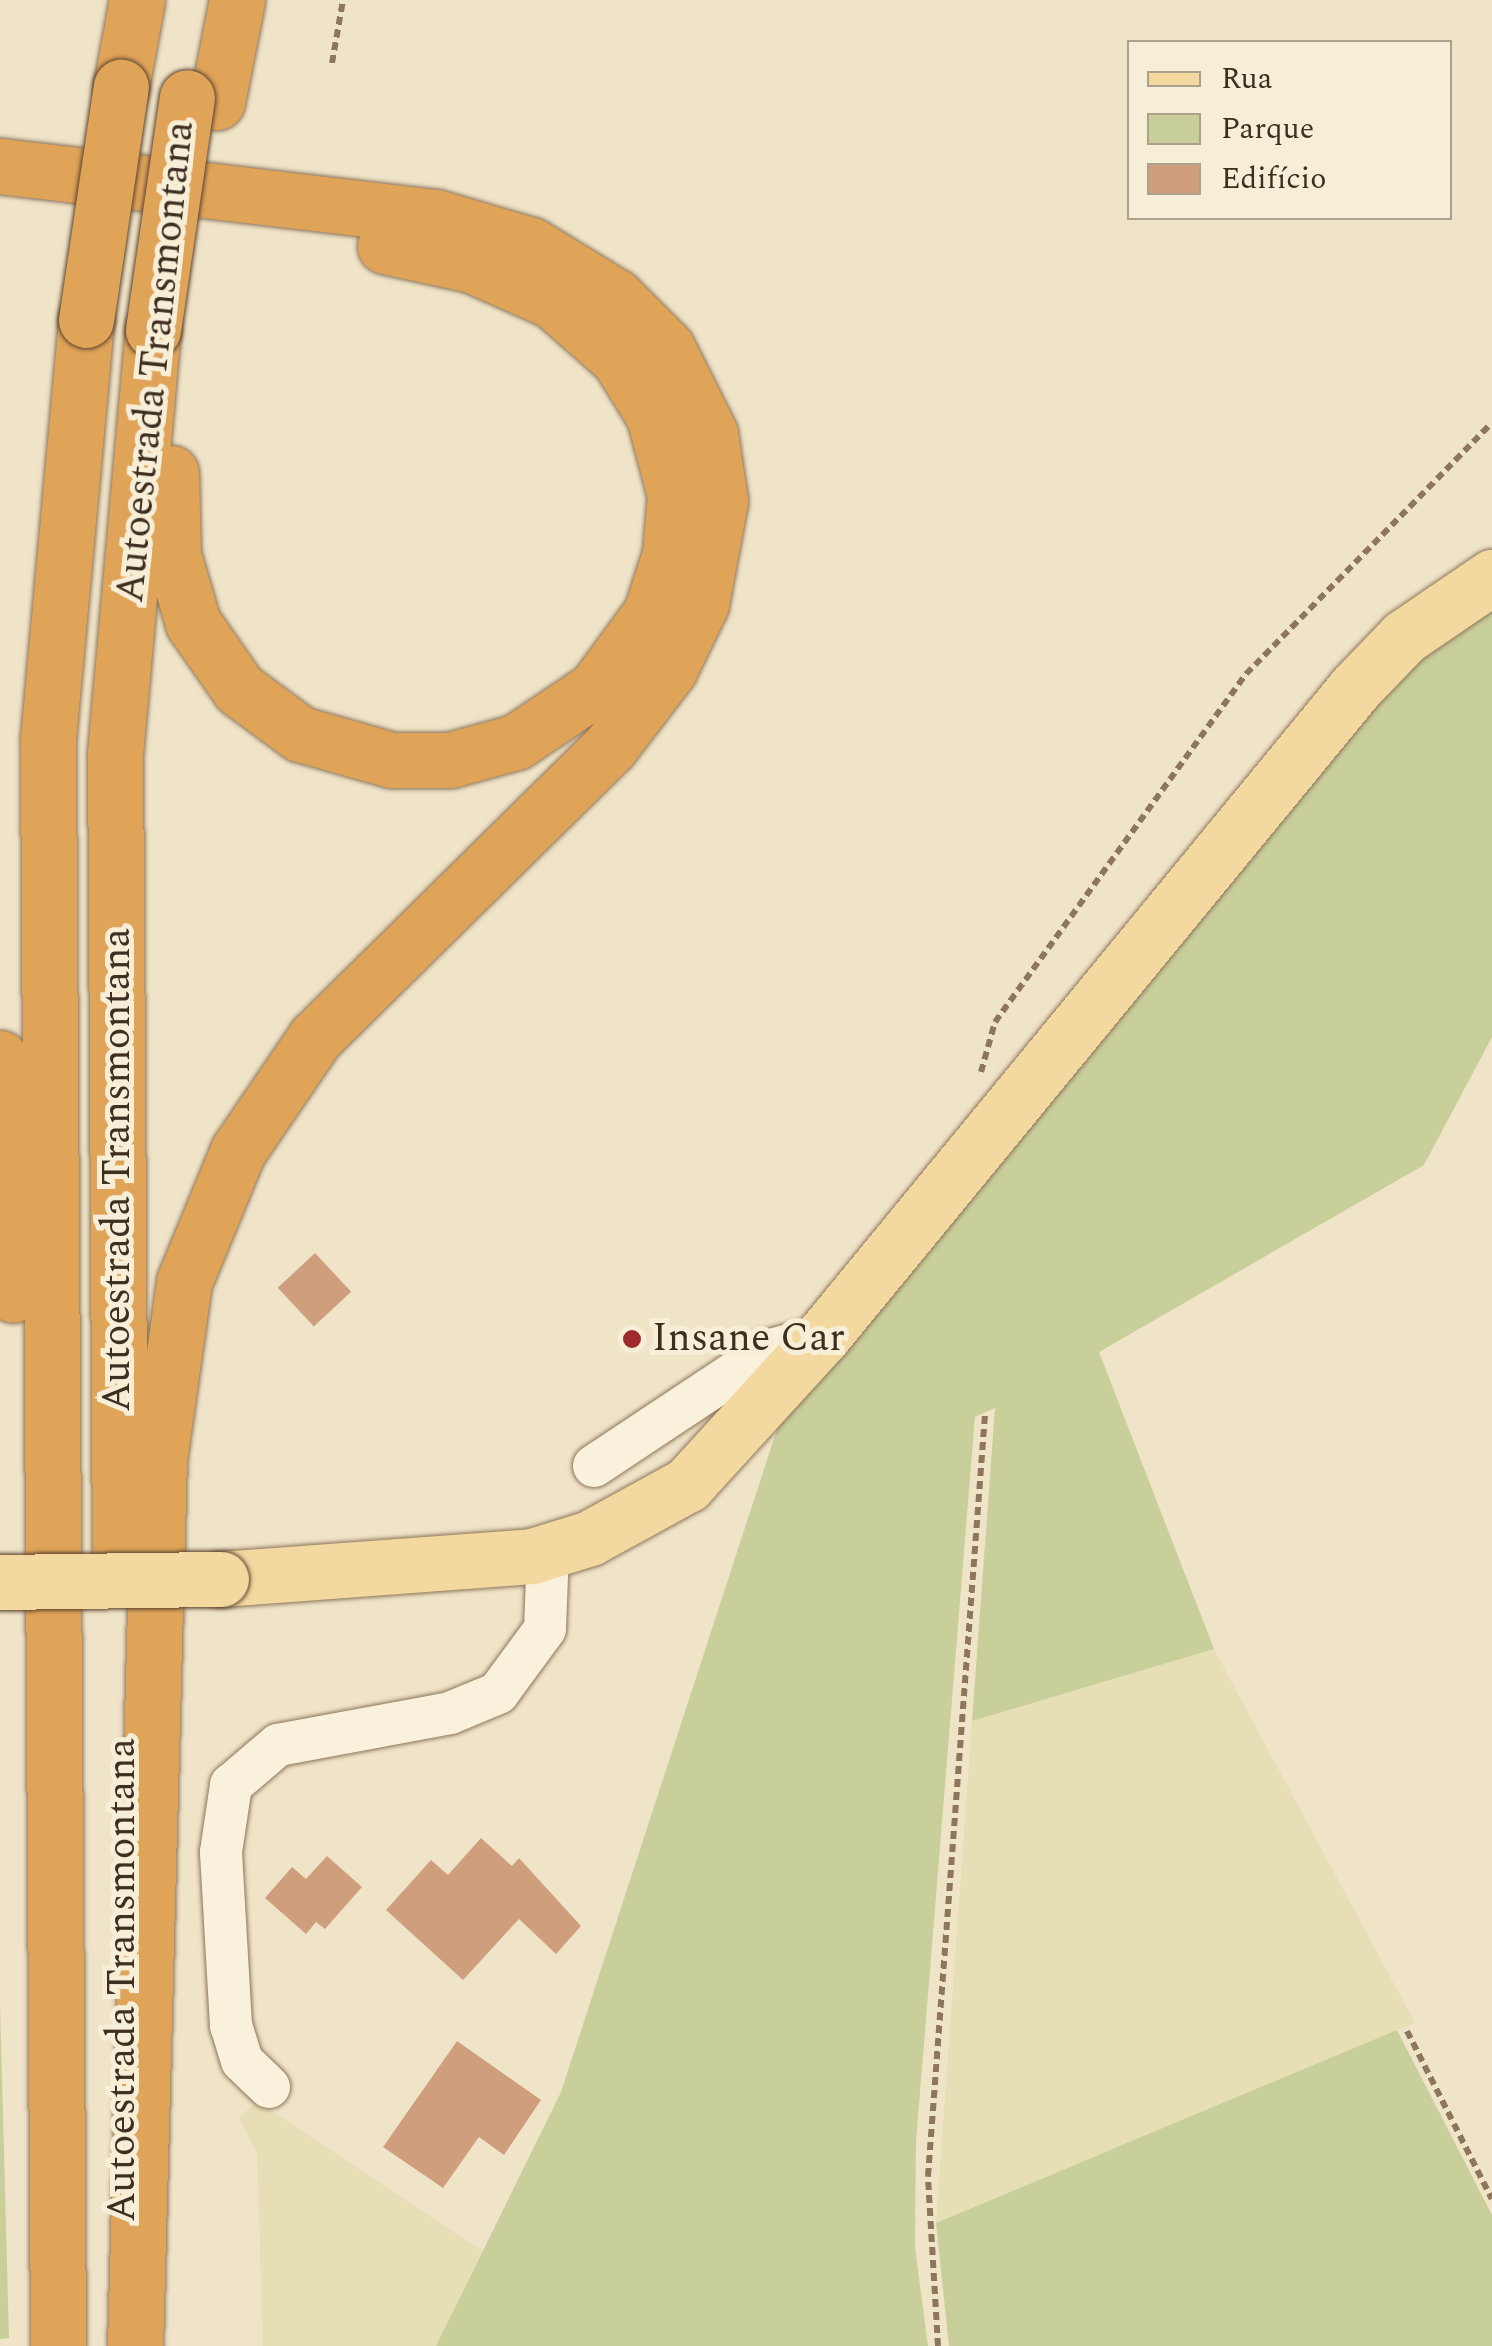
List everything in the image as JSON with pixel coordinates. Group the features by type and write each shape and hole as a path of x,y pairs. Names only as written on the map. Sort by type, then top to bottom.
{"highway":[{"name":"Autoestrada Transmontana","path":"58,2346 48,739 86,320 137,0"},
{"name":"Autoestrada Transmontana","path":"126,2346 115,754 168,332 202,99 206,0"},
{"path":"202,99 237,0"},
{"path":"0,166 435,216 532,245 616,296 667,348 704,418 720,502 702,604 669,670 610,747 315,1038 238,1151 184,1282 158,1460 135,2346"},
{"path":"0,202 414,250 553,300 640,388 671,468 674,525 662,588 620,662 549,725 450,760 347,751 266,712 201,639 173,555 168,332"},
{"path":"0,1058 16,1362 27,1996 48,2346"}],"main road":[{"path":"0,1582 221,1579 475,1566 548,1551 688,1485 823,1336 1355,688 1404,637 1492,577"}],"street":[{"path":"594,1466 767,1351 823,1336"},
{"path":"268,2087 242,2060 231,2026 221,1840 231,1785 278,1746 450,1713 498,1693 526,1666 544,1629 548,1551"}],"path":[{"path":"332,63 343,0"},
{"path":"989,1132 982,1061 1002,1013 1246,674 1492,423"},
{"path":"938,2346 928,2176 985,1415"},
{"path":"1407,2031 1492,2199"}],"shaded area":[{"path":"1214,1649 1415,2023 936,2223 972,1721"},
{"path":"257,2101 482,2251 436,2346 263,2346 257,2154 239,2117"}],"green space":[{"path":"1492,602 1492,1037 1424,1165 1099,1352 1214,1649 972,1721 995,1408 975,1417 916,2142 915,2247 928,2346 436,2346 561,2092 781,1417 1375,695"},
{"path":"0,2002 9,2338 0,2339"},
{"path":"1397,2030 1492,2215 1492,2346 949,2346 936,2223"}],"building":[{"path":"315,1253 351,1292 314,1327 278,1288"},
{"path":"481,1838 512,1866 519,1858 581,1926 556,1954 519,1919 463,1980 386,1910 431,1860 448,1875"},
{"path":"327,1856 362,1887 325,1929 316,1922 306,1934 265,1898 292,1867 306,1879"},
{"path":"457,2041 541,2100 504,2155 479,2137 443,2188 383,2147"}],"place":[{"name":"Insane Car","path":"632,1339"}]}
